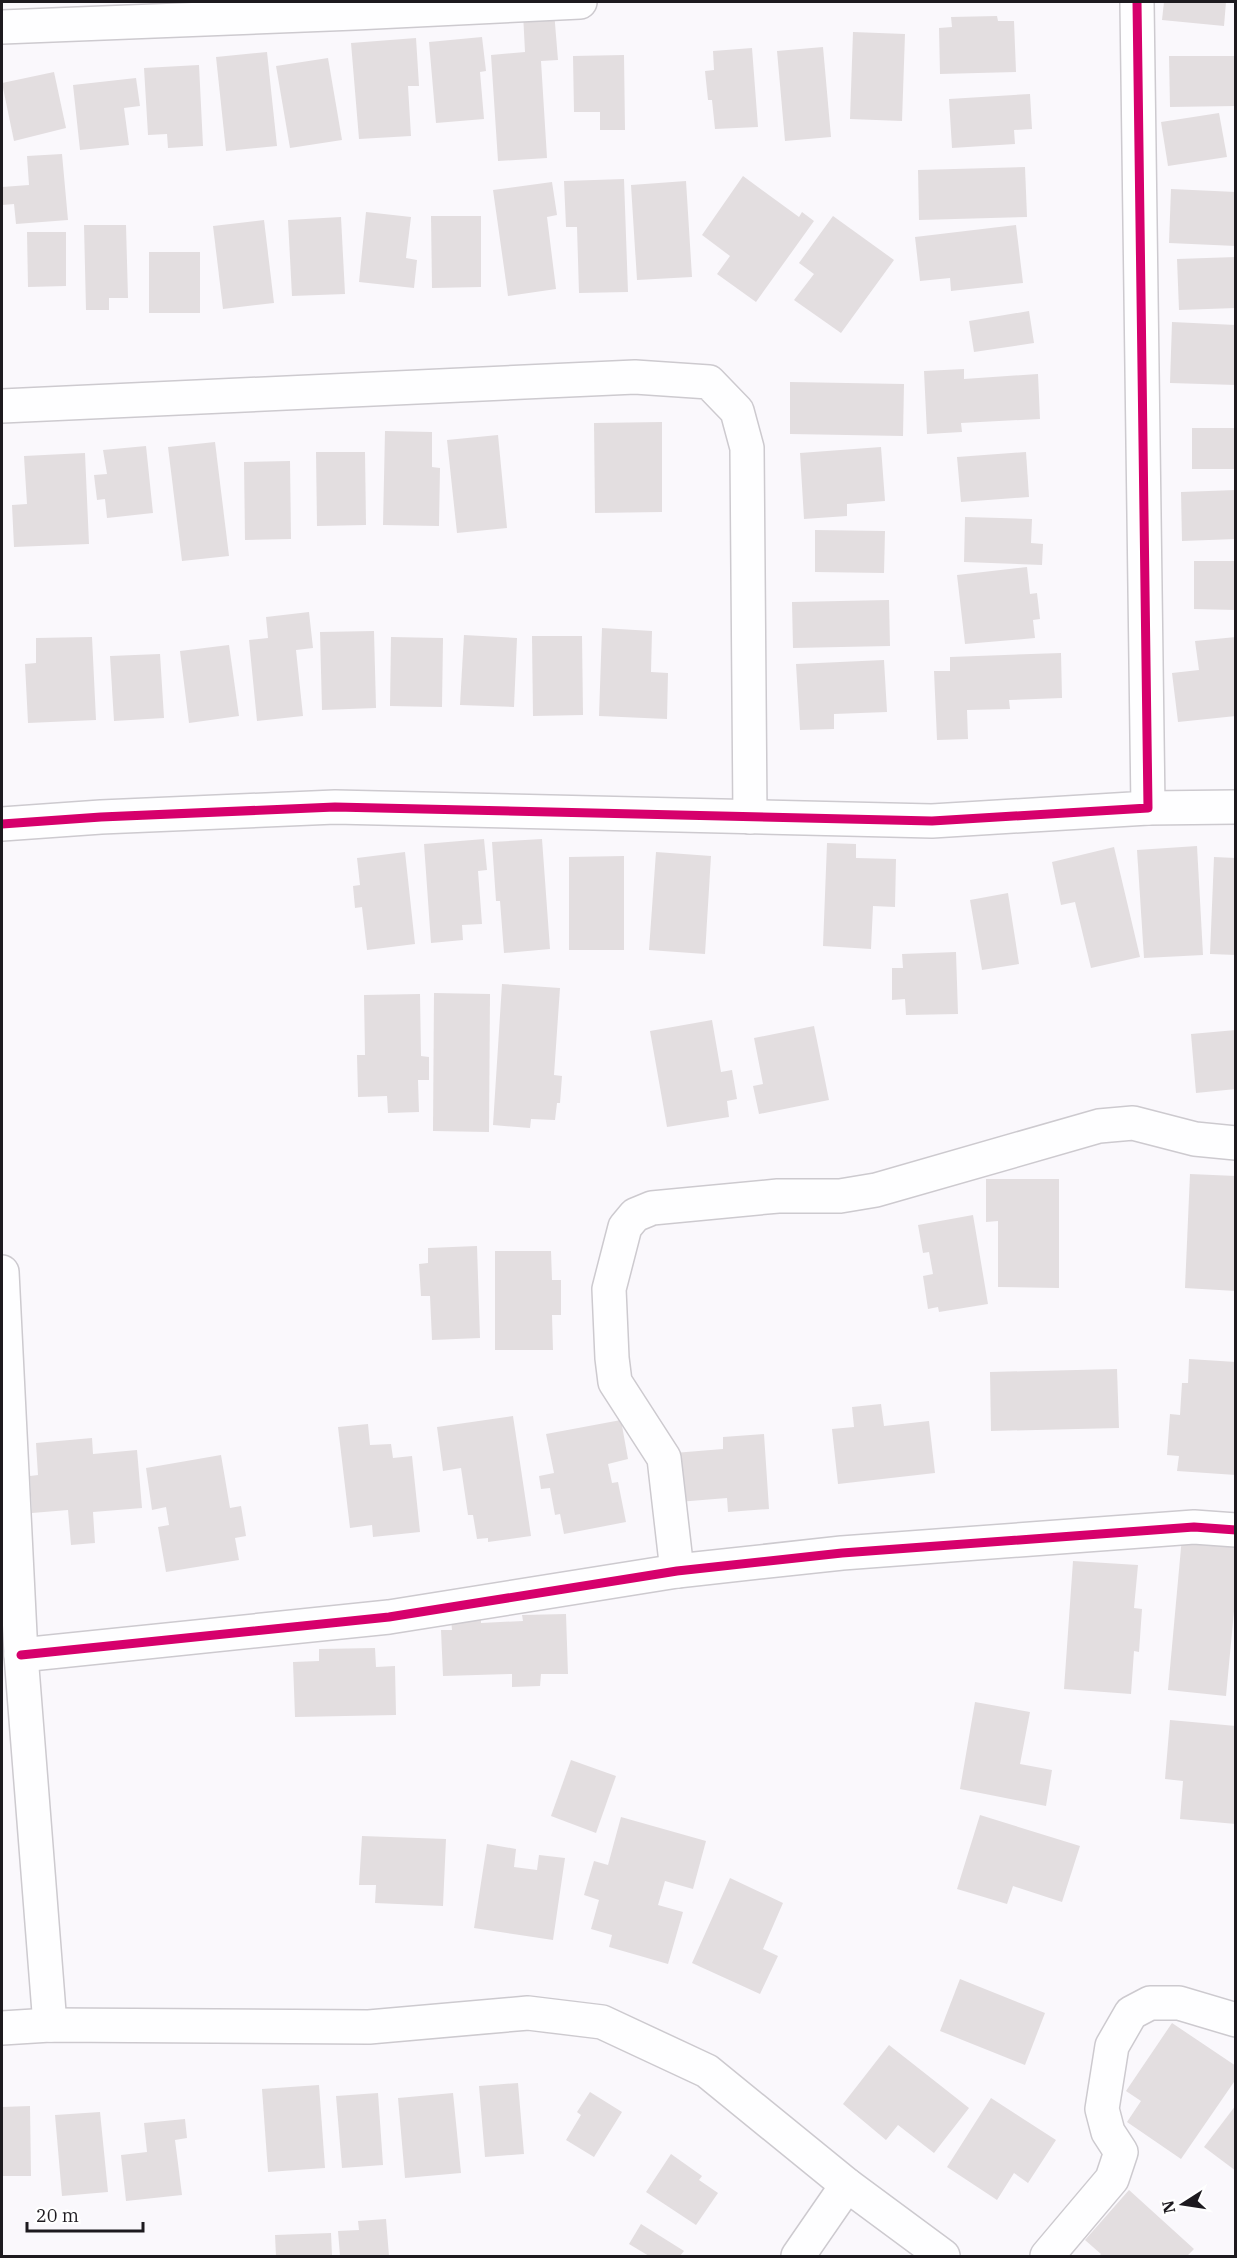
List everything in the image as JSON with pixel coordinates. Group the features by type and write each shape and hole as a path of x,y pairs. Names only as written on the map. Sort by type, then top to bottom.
{"street":[{"path":"2,27 354,7 580,2"},
{"path":"1137,2 1148,808"},
{"path":"2,406 635,377 709,382 737,411 747,448 750,817"},
{"path":"2,824 101,817 335,807 932,821 1148,808 1236,807"},
{"path":"677,1571 664,1458 615,1382 612,1358 609,1289 625,1227 635,1215 652,1208 778,1196 840,1196 876,1191 1099,1126 1133,1123 1195,1139 1236,1143"},
{"path":"2,1272 8,1530 21,1655 50,2025"},
{"path":"21,1655 389,1617 677,1571 842,1554 1194,1527 1236,1530"},
{"path":"1047,2256 1112,2179 1121,2152 1108,2132 1102,2109 1112,2046 1131,2013 1150,2003 1179,2004 1236,2020"},
{"path":"2,2028 50,2025 369,2027 528,2013 602,2022 707,2071 847,2185 943,2256"},
{"path":"798,2256 847,2185"}],"building":[{"path":"1164,2 1226,2 1224,26 1162,20"},
{"path":"554,11 558,60 541,61 547,158 498,161 491,55 525,52 523,13"},
{"path":"997,16 998,21 1014,21 1016,72 940,74 939,28 952,27 951,17"},
{"path":"853,32 905,34 902,121 850,119"},
{"path":"482,37 486,71 480,72 484,119 436,123 429,42"},
{"path":"416,38 419,86 408,86 411,136 359,139 351,43"},
{"path":"823,47 831,137 785,141 777,51"},
{"path":"752,48 758,127 715,129 712,100 708,100 705,71 714,70 713,51"},
{"path":"267,52 277,146 226,151 216,57"},
{"path":"624,55 625,130 600,130 600,112 574,112 573,56"},
{"path":"1169,56 1236,56 1236,106 1170,107"},
{"path":"328,58 342,140 290,148 276,66"},
{"path":"199,65 203,146 168,148 167,134 148,135 144,68"},
{"path":"54,72 66,128 14,141 2,83"},
{"path":"136,78 140,106 124,108 129,145 80,150 73,85"},
{"path":"1030,94 1032,129 1014,130 1015,144 952,148 949,99"},
{"path":"1219,113 1227,157 1168,166 1161,122"},
{"path":"62,154 68,220 16,224 14,204 2,205 2,187 29,185 27,156"},
{"path":"1025,167 1027,217 919,220 918,170"},
{"path":"743,176 799,217 802,212 814,221 756,302 717,274 730,256 702,235"},
{"path":"624,179 628,292 579,293 577,227 566,227 564,181"},
{"path":"686,181 692,277 637,280 631,185"},
{"path":"552,182 557,215 547,217 556,289 508,296 493,190"},
{"path":"1171,189 1236,192 1236,246 1169,243"},
{"path":"366,212 411,217 406,258 417,260 414,288 359,282"},
{"path":"431,216 481,216 481,287 432,288"},
{"path":"833,216 894,260 841,333 794,300 814,274 799,263"},
{"path":"341,217 345,294 292,296 288,220"},
{"path":"264,220 274,303 223,309 213,226"},
{"path":"84,225 126,225 128,298 109,298 109,310 86,310"},
{"path":"1016,225 1023,283 951,291 950,278 920,281 915,237"},
{"path":"27,232 66,232 66,286 28,287"},
{"path":"149,252 200,252 200,313 149,313"},
{"path":"1236,257 1236,308 1179,310 1177,259"},
{"path":"1029,311 1034,343 974,352 969,321"},
{"path":"1172,322 1236,325 1236,385 1170,383"},
{"path":"964,369 964,379 1038,374 1040,419 961,423 962,432 927,434 924,371"},
{"path":"790,382 904,384 903,436 790,434"},
{"path":"662,422 662,512 595,513 594,423"},
{"path":"1192,428 1236,428 1236,469 1192,469"},
{"path":"385,431 432,432 432,467 440,468 439,526 383,525"},
{"path":"498,435 507,528 457,533 447,440"},
{"path":"215,442 229,556 182,561 168,447"},
{"path":"146,446 153,513 107,518 105,499 97,500 94,475 107,474 103,450"},
{"path":"881,447 885,501 847,504 847,516 804,519 800,453"},
{"path":"316,452 365,452 366,525 317,526"},
{"path":"1026,452 1029,497 961,502 957,457"},
{"path":"85,453 89,544 14,547 12,505 27,504 24,456"},
{"path":"290,461 291,539 245,540 244,462"},
{"path":"1236,490 1236,539 1182,541 1181,492"},
{"path":"965,517 1032,519 1031,543 1043,544 1042,565 964,562"},
{"path":"815,530 885,531 884,573 815,572"},
{"path":"1194,561 1236,561 1236,610 1194,609"},
{"path":"1027,567 1030,594 1037,593 1040,619 1033,620 1035,638 965,644 957,575"},
{"path":"889,600 890,646 793,648 792,602"},
{"path":"309,612 313,648 296,650 303,716 257,721 249,640 268,638 266,617"},
{"path":"602,628 652,631 651,672 668,673 667,719 599,716"},
{"path":"374,631 376,708 322,710 320,632"},
{"path":"464,635 517,638 514,707 460,705"},
{"path":"532,636 582,636 583,715 533,716"},
{"path":"92,637 96,720 28,723 25,664 36,663 36,638"},
{"path":"391,637 443,638 442,707 390,706"},
{"path":"1236,637 1236,716 1178,722 1172,673 1199,670 1195,641"},
{"path":"229,645 239,716 189,723 180,651"},
{"path":"1061,653 1062,698 1009,700 1010,709 967,710 968,739 937,740 934,671 950,671 950,657"},
{"path":"160,654 164,718 114,721 110,656"},
{"path":"884,660 887,712 834,714 834,729 800,730 796,664"},
{"path":"484,839 487,870 478,871 482,924 462,925 463,940 431,943 424,844"},
{"path":"542,839 550,949 504,953 500,901 496,901 492,842"},
{"path":"827,843 856,844 856,858 896,859 895,907 873,906 871,949 823,946"},
{"path":"1197,846 1203,955 1144,958 1137,850"},
{"path":"1114,847 1140,957 1091,968 1075,902 1061,905 1052,862"},
{"path":"405,852 415,944 367,950 362,907 355,908 353,886 360,885 357,858"},
{"path":"656,852 711,856 705,954 649,950"},
{"path":"624,856 624,950 569,950 569,857"},
{"path":"1214,857 1236,858 1236,955 1210,954"},
{"path":"1008,893 1019,964 982,970 970,900"},
{"path":"956,952 958,1014 906,1015 905,999 892,1000 892,968 903,968 902,954"},
{"path":"502,984 560,988 554,1075 562,1076 560,1103 557,1103 555,1120 531,1119 530,1128 493,1125"},
{"path":"434,993 490,994 489,1132 433,1131"},
{"path":"420,994 421,1056 429,1057 429,1080 418,1080 419,1112 388,1113 387,1096 358,1097 357,1055 365,1055 364,995"},
{"path":"712,1020 721,1072 732,1070 737,1099 727,1101 729,1117 667,1127 650,1031"},
{"path":"814,1026 829,1100 759,1114 753,1086 763,1084 754,1038"},
{"path":"1236,1030 1236,1089 1196,1093 1191,1034"},
{"path":"1190,1174 1236,1176 1236,1291 1185,1288"},
{"path":"986,1179 1059,1179 1059,1288 998,1287 998,1221 986,1222"},
{"path":"973,1215 988,1304 939,1312 938,1307 928,1309 923,1276 933,1274 929,1252 923,1253 918,1225"},
{"path":"477,1246 480,1338 432,1340 430,1296 421,1296 419,1264 428,1263 428,1248"},
{"path":"495,1251 551,1251 552,1280 561,1280 561,1315 552,1315 553,1350 495,1350"},
{"path":"1189,1359 1236,1362 1236,1475 1177,1471 1179,1456 1167,1455 1170,1414 1180,1415 1182,1383 1188,1383"},
{"path":"1117,1369 1119,1428 991,1431 990,1372"},
{"path":"881,1404 884,1426 929,1421 935,1473 838,1484 832,1429 854,1427 852,1407"},
{"path":"513,1416 531,1536 488,1542 488,1538 477,1539 473,1515 468,1515 461,1468 443,1471 437,1427"},
{"path":"621,1420 628,1459 608,1464 612,1483 618,1482 626,1522 564,1534 560,1514 555,1515 550,1488 541,1489 539,1476 554,1473 546,1434"},
{"path":"368,1424 370,1445 391,1444 393,1458 412,1456 420,1532 373,1537 372,1525 350,1528 338,1427"},
{"path":"764,1434 769,1509 728,1512 727,1498 678,1502 674,1453 723,1449 723,1437"},
{"path":"92,1438 93,1454 137,1450 142,1508 93,1512 95,1543 71,1545 68,1510 32,1513 30,1476 38,1475 36,1443"},
{"path":"221,1455 230,1508 241,1506 246,1536 235,1538 239,1560 166,1572 158,1527 169,1525 166,1507 152,1510 146,1468"},
{"path":"1182,1537 1236,1541 1236,1590 1226,1696 1168,1690"},
{"path":"1073,1561 1138,1565 1134,1608 1142,1609 1139,1652 1134,1651 1131,1694 1064,1689"},
{"path":"566,1614 568,1674 541,1674 540,1686 512,1687 512,1674 443,1676 441,1630 452,1630 451,1619 481,1618 481,1623 523,1621 522,1615"},
{"path":"375,1648 376,1667 395,1666 396,1715 295,1717 293,1662 319,1661 319,1649"},
{"path":"975,1702 1030,1712 1020,1764 1052,1770 1046,1806 960,1789"},
{"path":"1170,1720 1236,1726 1236,1824 1180,1819 1183,1781 1165,1779"},
{"path":"571,1760 616,1776 596,1833 551,1816"},
{"path":"980,1815 1080,1846 1062,1902 1013,1886 1007,1904 957,1889"},
{"path":"621,1817 706,1841 693,1889 665,1881 658,1905 683,1912 668,1964 609,1947 612,1935 591,1929 599,1900 584,1895 594,1861 608,1865"},
{"path":"362,1836 446,1839 443,1906 375,1903 376,1885 359,1885"},
{"path":"487,1844 516,1849 514,1867 537,1870 539,1855 565,1858 553,1940 474,1928"},
{"path":"730,1878 783,1903 763,1949 778,1956 760,1994 692,1963"},
{"path":"960,1979 1045,2013 1025,2065 940,2031"},
{"path":"1172,2023 1236,2066 1236,2079 1181,2159 1127,2122 1141,2101 1126,2091"},
{"path":"889,2045 969,2108 934,2153 898,2125 886,2140 843,2104"},
{"path":"518,2083 524,2154 485,2157 479,2086"},
{"path":"319,2085 325,2168 268,2172 262,2089"},
{"path":"590,2092 622,2112 594,2157 566,2140 581,2115 577,2112"},
{"path":"378,2093 383,2165 342,2168 336,2096"},
{"path":"453,2093 461,2173 405,2178 398,2098"},
{"path":"991,2098 1056,2140 1028,2183 1014,2173 997,2200 947,2167"},
{"path":"1236,2105 1236,2171 1204,2147"},
{"path":"30,2106 31,2176 2,2176 2,2107"},
{"path":"100,2112 108,2192 62,2196 55,2115"},
{"path":"185,2119 187,2138 175,2140 182,2195 126,2201 121,2155 147,2152 144,2123"},
{"path":"671,2154 702,2176 699,2180 718,2193 696,2225 646,2192"},
{"path":"1129,2190 1194,2249 1187,2256 1099,2256 1101,2254 1085,2240"},
{"path":"386,2219 389,2256 340,2256 338,2231 359,2230 358,2221"},
{"path":"641,2224 684,2251 680,2256 649,2256 629,2244"},
{"path":"331,2233 332,2256 276,2256 275,2235"}],"cycle path":[{"path":"2,824 101,817 335,807 932,821 1148,808 1137,2"},
{"path":"21,1655 389,1617 677,1571 842,1553 1194,1527 1236,1530"}]}
